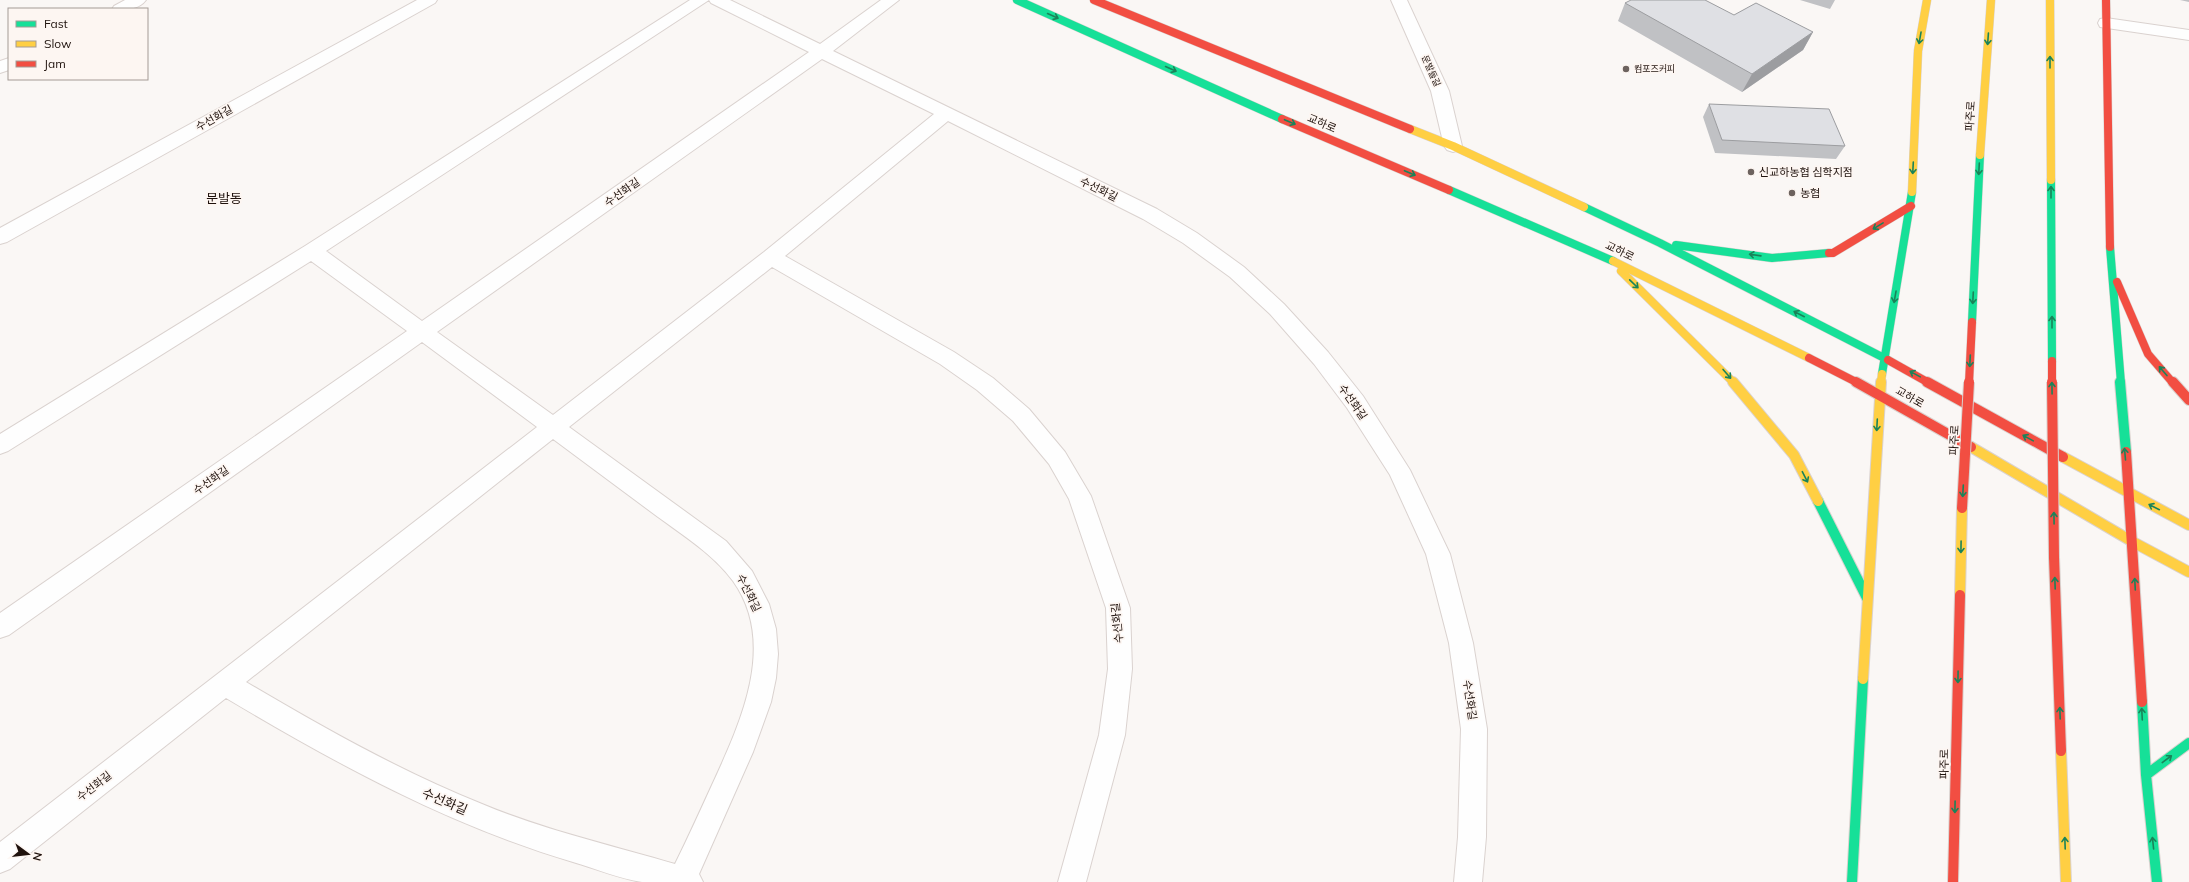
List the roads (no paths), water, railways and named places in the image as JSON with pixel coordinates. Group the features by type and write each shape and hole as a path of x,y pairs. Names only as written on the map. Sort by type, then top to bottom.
{"main road":[{"name":"교하로","path":"1017,0 1268,113 1606,256 1879,393 2133,542 2189,572"},
{"name":"교하로","path":"1094,0 1453,146 1660,243 1885,358 2128,494 2189,525"},
{"path":"1852,882 1879,393 1911,206 1918,51 1927,0"},
{"name":"파주로","path":"1953,882 1962,508 1982,116 1991,0"},
{"path":"2050,0 2054,557 2066,882"},
{"path":"2106,0 2110,265 2133,542 2146,775 2157,882"},
{"path":"1660,243 1772,258 1833,254 1911,206"},
{"path":"1606,256 1726,372 1794,456 1867,598"},
{"path":"2110,265 2148,354 2189,400"},
{"path":"2146,775 2189,743"}],"street":[{"path":"122,8 138,0"},
{"name":"수선화길","path":"0,237 429,0"},
{"path":"0,445 312,251 701,0"},
{"name":"수선화길","path":"717,0 1150,214 1190,238 1237,272 1277,309 1321,358 1355,402 1399,470 1438,554 1461,643 1474,729 1472,836 1468,882"},
{"name":"수선화길","path":"0,627 821,52 891,0"},
{"name":"문발들길","path":"1399,0 1440,91 1453,146"},
{"path":"2106,23 2189,35"},
{"name":"수선화길","path":"0,859 771,258 946,114"},
{"name":"수선화길","path":"225,683 324,743 427,794 520,831 684,881 752,725 766,675 766,639 758,608 743,577 718,548 312,251"},
{"name":"수선화길","path":"771,258 947,358 986,384 1021,415 1057,458 1080,496 1118,608 1120,669 1112,735 1072,882"}],"place":[{"name":"컴포즈커피","path":"1626,69"},
{"name":"신교하농협 심학지점","path":"1751,172"},
{"name":"농협","path":"1792,193"}],"district":[{"name":"문발동","path":"224,198"}]}
